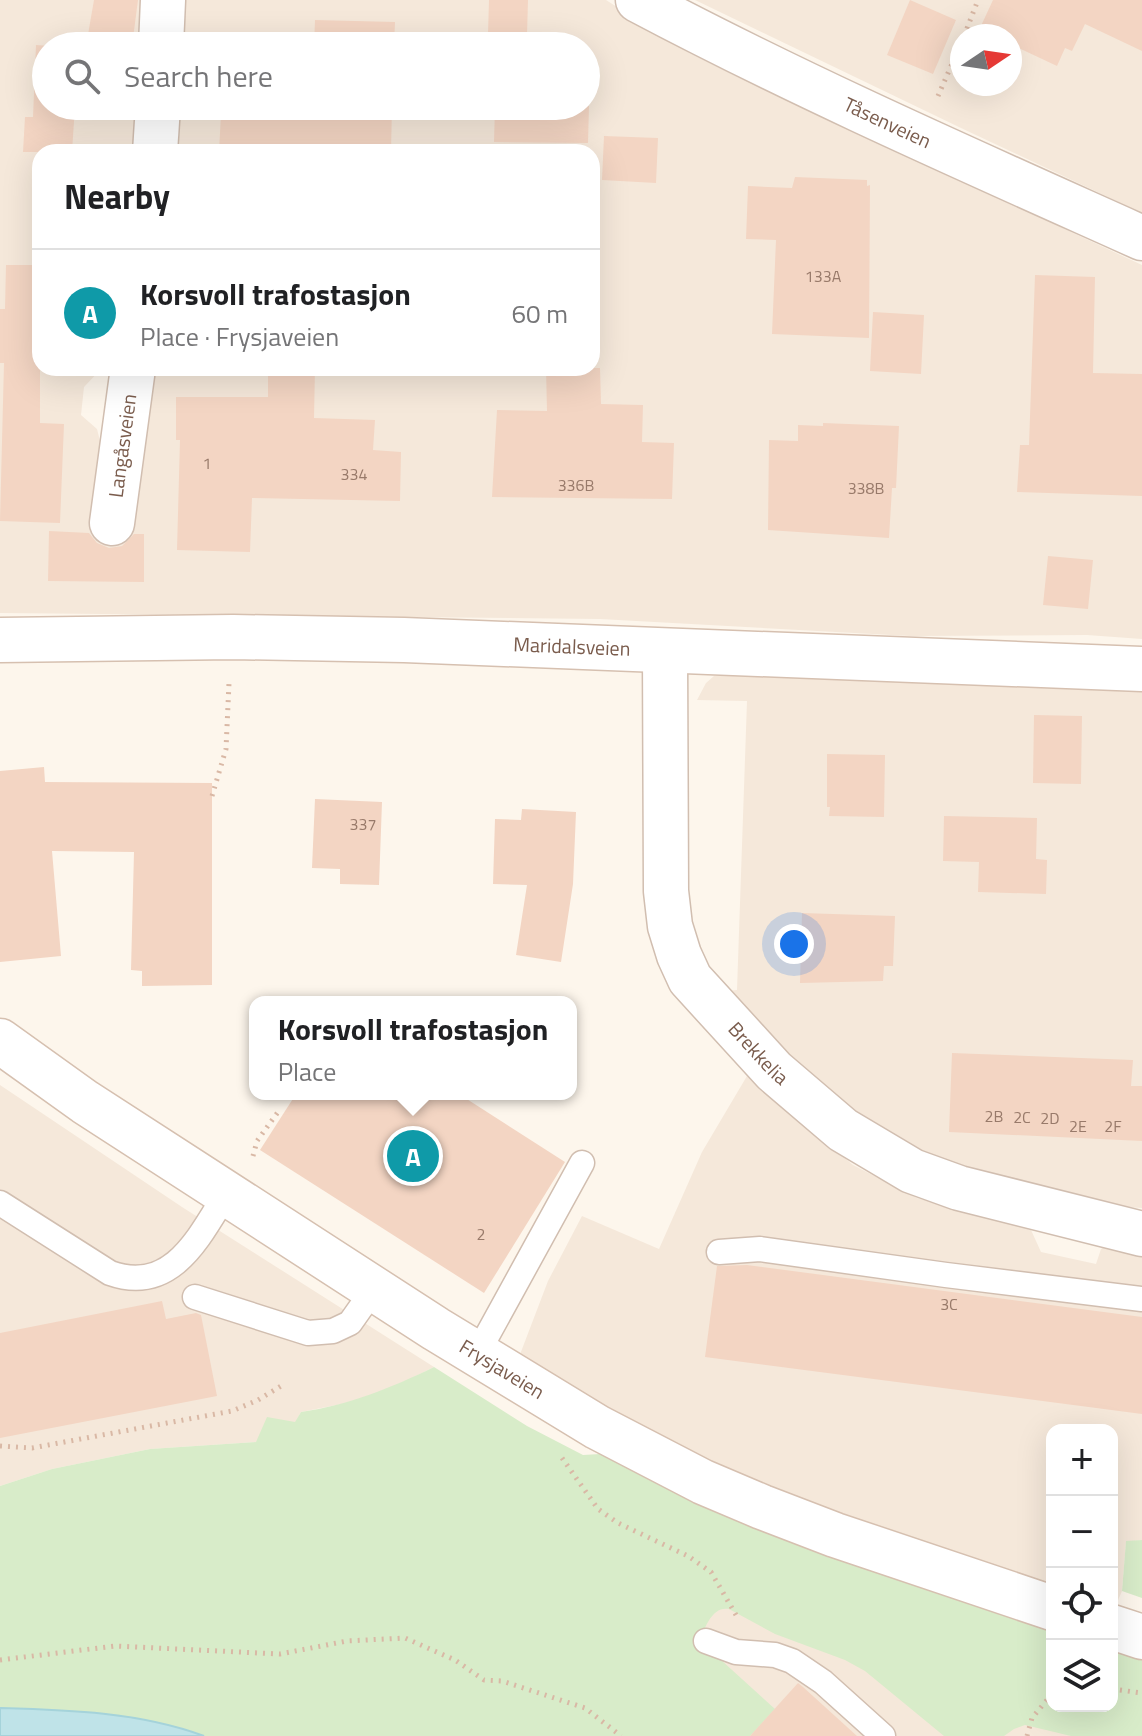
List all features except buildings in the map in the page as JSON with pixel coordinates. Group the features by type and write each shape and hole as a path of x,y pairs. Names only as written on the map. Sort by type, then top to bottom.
{"street":[{"path":"162,32 163,0"},
{"name":"Tåsenveien","path":"638,0 713,40 1142,238"},
{"path":"156,144 157,120"},
{"name":"Langåsveien","path":"112,523 132,376"},
{"name":"Maridalsveien","path":"0,640 360,639 1142,669"},
{"name":"Brekkelia","path":"665,652 666,891 670,926 690,979 785,1081 843,1130 912,1171 959,1188 1142,1234"},
{"name":"Frysjaveien","path":"0,1041 48,1077 226,1194 597,1427 703,1482 835,1535 1046,1606"},
{"path":"1118,1629 1142,1637"}],"lane":[{"path":"477,1354 582,1163"},
{"path":"0,1203 110,1273 130,1280 175,1264 194,1247 226,1194"},
{"path":"719,1252 760,1249 1142,1299"},
{"path":"195,1297 308,1333 333,1331 350,1323 374,1289"},
{"path":"706,1641 736,1652 775,1655 792,1661 823,1682 883,1736"}],"path":[{"path":"969,24 978,0"},
{"path":"938,96 950,69"},
{"path":"212,796 226,749 229,680"},
{"path":"263,1133 278,1112"},
{"path":"0,1446 32,1448 232,1411 281,1386"},
{"path":"560,1450 563,1463 598,1509 618,1523 688,1556 711,1572 756,1655"},
{"path":"0,1660 115,1646 280,1654 347,1641 405,1638 455,1660 484,1680 502,1681 585,1708 621,1736"},
{"path":"1118,1690 1142,1693"},
{"path":"1027,1736 1032,1718 1046,1701"}],"shaded area":[{"path":"0,0 151,0 151,32 32,32 32,120 147,120 146,144 32,144 32,376 94,376 84,387 81,415 97,429 102,449 143,376 600,376 600,144 173,144 175,120 600,120 600,32 176,32 176,0 606,0 689,53 868,133 1142,265 1142,639 1087,635 910,636 600,619 0,613"},
{"path":"695,0 1142,0 1142,213 961,128"},
{"path":"714,676 1142,691 1142,1208 1110,1206 982,1175 908,1151 819,1085 724,991 737,990 747,701 697,700 706,683"},
{"path":"747,1076 853,1165 917,1198 1031,1230 1041,1252 1096,1264 1101,1249 1108,1245 1132,1249 1142,1257 1142,1540 1126,1542 1122,1591 1118,1600 1118,1424 1046,1424 1046,1584 777,1492 662,1439 519,1357 548,1281 582,1216 659,1249 702,1152"},
{"path":"0,1085 182,1207 434,1367 357,1401 301,1412 295,1423 256,1442 150,1449 52,1469 0,1486"},
{"path":"665,1573 1046,1704 1046,1712 1118,1712 1142,1736 708,1736"}],"green space":[{"path":"434,1367 527,1426 583,1455 600,1454 735,1520 1046,1628 1046,1712 1118,1712 1118,1650 1142,1657 1142,1736 1071,1736 1025,1725 1004,1736 944,1736 865,1671 845,1660 775,1634 729,1609 723,1609 710,1618 699,1640 775,1709 750,1736 0,1736 0,1486 52,1469 150,1449 256,1442 267,1417 295,1422 301,1412 336,1405 402,1382"},
{"path":"1142,1540 1142,1598 1122,1591 1126,1541"}],"water":[{"path":"0,1708 129,1717 204,1736 0,1736"}],"place":[{"name":"Korsvoll trafostasjon","path":"413,1156"}]}
